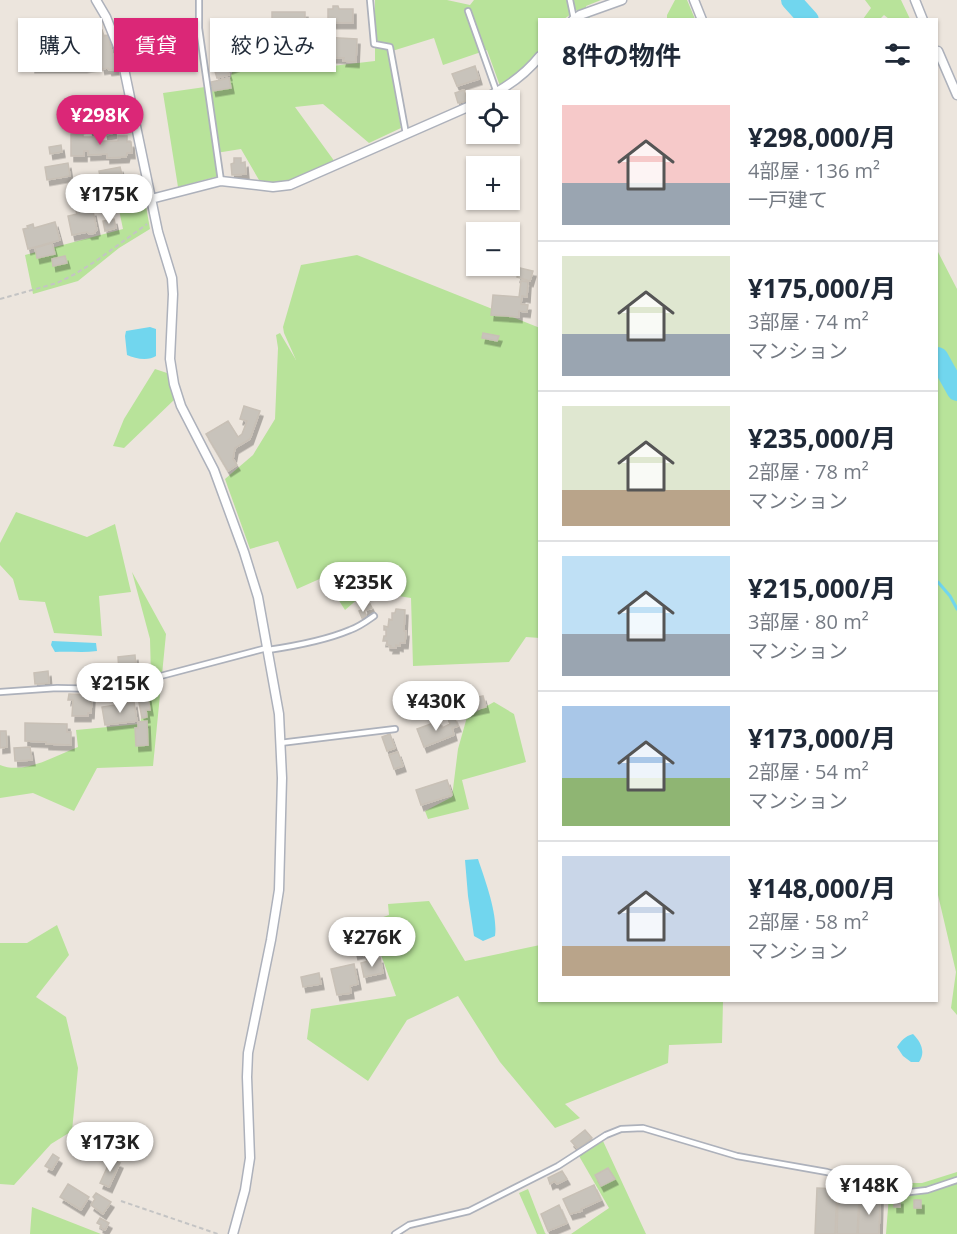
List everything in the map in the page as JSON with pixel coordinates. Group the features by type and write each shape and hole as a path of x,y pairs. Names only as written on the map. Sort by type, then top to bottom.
{"street":[{"path":"96,0 106,17 121,54 154,218 172,278 171,359 174,384 181,406 214,470 258,597 279,714 282,778 279,890 272,940 248,1053 250,1158 245,1190 233,1234"},
{"path":"575,18 622,0"},
{"path":"694,0 701,18"},
{"path":"915,0 922,18"},
{"path":"938,51 957,95"},
{"path":"502,90 529,69 538,58"},
{"path":"151,199 221,181 273,187 290,185 466,108"}],"lane":[{"path":"199,0 199,28 221,181"},
{"path":"370,0 374,44 390,47 406,134"},
{"path":"570,0 573,18"},
{"path":"468,11 496,90"},
{"path":"0,692 118,687 268,649 317,641 351,630 374,616"},
{"path":"280,743 395,729"},
{"path":"395,1234 409,1225 469,1211 558,1166 606,1135 621,1129 643,1128 737,1156 826,1172 879,1188 910,1192 927,1190 957,1180"}],"path":[{"path":"0,299 57,283 75,274 154,218"},
{"path":"122,1201 218,1234"}],"green space":[{"path":"375,0 447,0 470,5 474,0 601,0 586,6 590,18 579,18 577,10 565,18 538,18 538,51 525,67 500,86 487,50 443,65 434,38 389,52 401,128 369,143 323,104 295,107 335,162 289,182 271,185 259,180 241,149 216,153 219,176 178,187 163,93 228,86 232,72 336,72 336,66 375,61"},
{"path":"675,0 687,0 695,18 667,18"},
{"path":"865,0 901,0 910,18 888,18 884,15 881,18 864,18 871,8"},
{"path":"143,189 150,229 119,248 78,281 33,294 25,255 123,229 118,205"},
{"path":"938,252 957,289 957,1015 951,1008 956,972 938,895"},
{"path":"357,255 538,327 538,638 526,637 509,662 413,666 411,598 367,591 345,610 324,577 297,589 278,541 250,549 225,479 253,455 275,419 278,348 276,335 280,333 296,360 283,327 301,265"},
{"path":"155,369 167,373 175,399 124,448 113,446 124,419"},
{"path":"16,512 87,537 115,524 131,592 99,596 102,636 54,633 45,602 19,600 13,579 0,565 0,543"},
{"path":"132,572 166,634 153,766 97,768 74,811 33,793 0,798 0,765 19,768 29,766 78,747 76,730 140,724 151,676 150,639"},
{"path":"494,702 514,714 526,762 462,780 469,809 428,819 425,811 452,797 458,749 467,717"},
{"path":"429,901 465,961 538,945 538,1002 723,1002 722,1043 669,1045 668,1063 565,1104 580,1118 555,1128 500,1062 458,996 407,1020 368,1081 307,1039 311,1009 396,996 369,922 389,915 388,904"},
{"path":"57,925 69,955 36,997 66,1017 78,1068 72,1131 51,1144 14,1185 0,1184 0,943 27,943"},
{"path":"603,1141 646,1234 571,1234 609,1208 579,1156"},
{"path":"957,1172 957,1234 886,1234 890,1183 922,1183"},
{"path":"528,1189 546,1234 537,1234 519,1193"},
{"path":"32,1207 101,1234 30,1234"}],"water":[{"path":"150,327 156,329 156,356 142,359 127,355 126,331"},
{"path":"52,641 96,643 97,651 55,652 51,645"},
{"path":"478,859 495,918 495,936 483,941 474,936 465,860"},
{"path":"913,1034 922,1047 919,1062 911,1062 897,1047"}],"building":[{"path":"333,6 338,6 339,9 353,9 353,23 336,23 336,18 328,18 328,9 333,9"},
{"path":"272,12 305,12 305,18 272,18"},
{"path":"102,30 104,36 108,35 114,60 114,69 102,69"},
{"path":"336,38 357,39 356,62 343,61 344,58 336,58"},
{"path":"475,66 479,79 457,86 452,74"},
{"path":"215,72 228,72 229,75 217,78"},
{"path":"229,78 231,88 213,91 211,82"},
{"path":"464,90 466,101 458,103 455,93"},
{"path":"80,103 82,110 86,112 108,107 114,133 105,135 104,129 90,132 89,126 75,129 70,105"},
{"path":"125,115 127,126 121,127 119,117"},
{"path":"71,134 101,137 101,141 118,141 118,136 127,136 127,142 131,142 132,153 127,153 126,157 107,158 107,154 88,155 88,151 84,151 84,156 71,156"},
{"path":"61,145 62,152 50,154 49,147"},
{"path":"234,158 241,158 241,163 245,162 246,174 232,175 231,164 234,163"},
{"path":"68,163 70,176 47,180 45,167"},
{"path":"120,167 126,191 104,196 99,171"},
{"path":"87,208 88,212 93,211 97,230 95,233 72,235 68,216"},
{"path":"114,219 116,228 105,231 103,221"},
{"path":"55,222 60,240 28,249 23,229 33,224 34,228"},
{"path":"52,243 55,254 37,258 35,248"},
{"path":"65,256 67,263 53,266 52,259"},
{"path":"520,268 533,271 530,281 517,277 520,276"},
{"path":"521,281 528,282 527,297 522,296 521,304 528,305 527,312 519,311 519,317 491,315 493,295 519,297"},
{"path":"483,333 499,336 497,341 482,338"},
{"path":"244,406 260,411 250,439 235,448 233,459 237,465 228,471 206,434 228,421 238,437 242,434 247,421 240,419"},
{"path":"366,601 367,605 370,604 372,608 366,610 363,602"},
{"path":"364,609 366,616 362,618 359,611"},
{"path":"396,609 405,610 405,643 400,643 400,646 396,645 396,648 390,648 387,641 383,641 386,636 384,626 388,627 389,619 392,620 392,613 395,613"},
{"path":"135,655 136,670 119,671 118,657"},
{"path":"48,671 49,683 35,684 34,673"},
{"path":"147,690 150,710 146,710 147,717 142,718 137,692"},
{"path":"69,694 92,695 91,713 88,713 88,716 72,716 73,700 68,700"},
{"path":"483,696 486,707 463,712 461,701"},
{"path":"134,702 137,721 105,725 102,707"},
{"path":"454,717 458,726 452,728 454,735 424,747 417,729 439,721 442,728 450,724 448,719"},
{"path":"147,721 148,745 136,746 135,728 138,728 138,722"},
{"path":"25,723 67,724 67,732 71,732 71,745 25,741"},
{"path":"0,731 6,731 7,747 0,748"},
{"path":"390,734 395,748 387,751 382,737"},
{"path":"30,747 32,760 15,761 14,748"},
{"path":"398,752 403,766 394,769 389,755"},
{"path":"447,780 452,795 421,805 416,790"},
{"path":"368,932 374,953 364,956 363,952 355,954 351,937"},
{"path":"380,958 383,973 364,977 361,963"},
{"path":"354,964 358,984 350,986 351,993 337,995 331,969"},
{"path":"319,973 321,984 303,987 301,977"},
{"path":"585,1130 592,1138 578,1149 571,1141"},
{"path":"53,1154 59,1158 52,1170 45,1166"},
{"path":"111,1159 120,1163 109,1187 100,1183"},
{"path":"608,1168 615,1179 601,1186 595,1175"},
{"path":"562,1171 567,1179 557,1184 555,1181 550,1184 548,1178"},
{"path":"68,1184 89,1197 81,1210 60,1197"},
{"path":"594,1185 601,1200 581,1209 582,1211 570,1214 563,1199"},
{"path":"817,1188 837,1189 835,1234 815,1234"},
{"path":"96,1193 111,1202 103,1214 91,1205"},
{"path":"838,1198 859,1199 857,1234 837,1234"},
{"path":"860,1198 880,1199 879,1234 858,1234"},
{"path":"894,1199 900,1199 900,1207 894,1207"},
{"path":"914,1200 921,1200 921,1208 914,1208"},
{"path":"559,1205 567,1223 548,1231 541,1214"},
{"path":"100,1218 109,1223 105,1230 97,1223"}],"waterway":[{"path":"791,0 807,18"},
{"path":"938,357 957,391"},
{"path":"938,582 957,609"}]}
